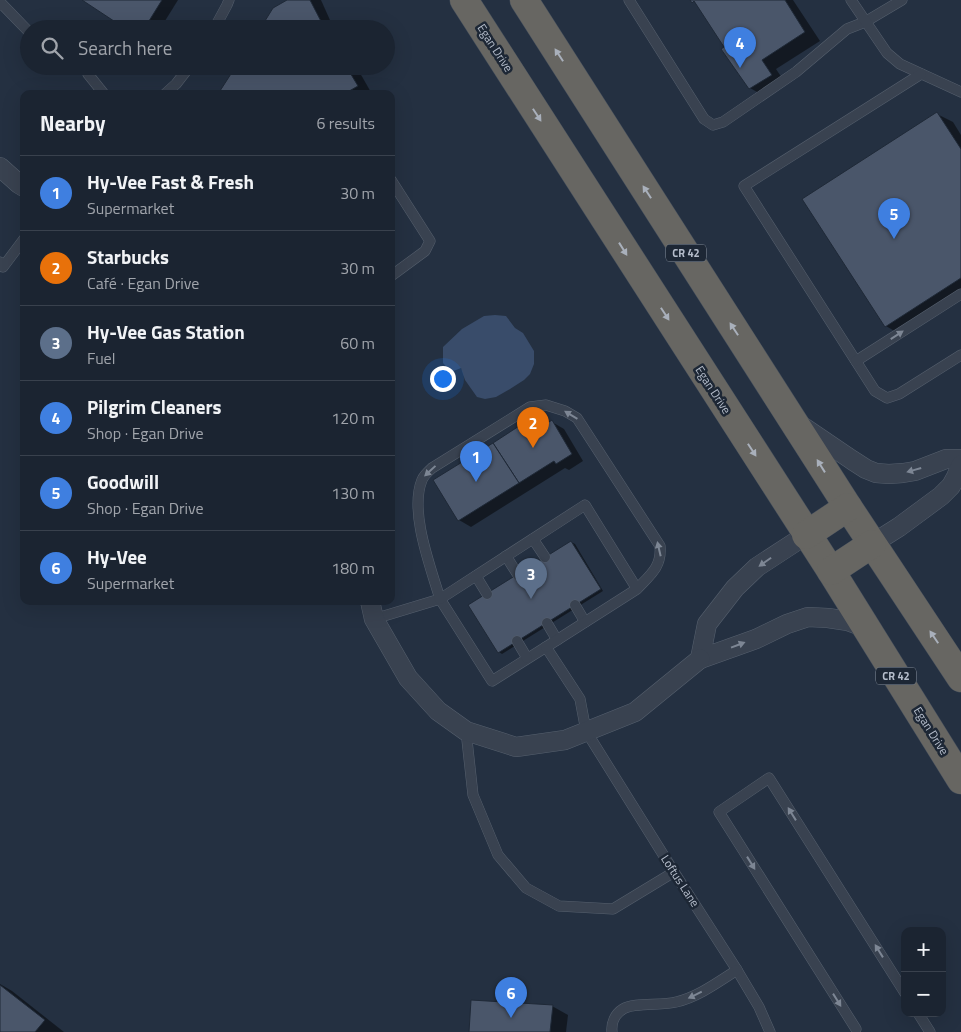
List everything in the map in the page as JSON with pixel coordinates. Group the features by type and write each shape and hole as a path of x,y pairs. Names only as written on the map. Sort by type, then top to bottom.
{"highway":[{"name":"Egan Drive","path":"464,0 867,628 961,780"},
{"name":"CR 42","path":"524,0 848,507 961,678"},
{"path":"806,535 848,507"},
{"path":"831,572 872,544"}],"street":[{"path":"0,166 20,185"},
{"path":"791,418 852,460 876,473 903,473 946,459 961,459"},
{"path":"872,544 941,496 951,486 961,464"},
{"path":"700,659 707,624 735,588 757,568 806,535"},
{"path":"372,610 408,678 438,711 466,731 516,746 566,740 635,712 700,659 756,639 787,624 808,617 828,618 848,621 867,628"}],"lane":[{"path":"219,20 229,0"},
{"path":"629,0 704,119 713,125 723,122 796,72 847,29 865,22 902,0"},
{"path":"851,0 886,52 900,64 961,92"},
{"path":"0,2 20,23"},
{"path":"921,74 744,186 875,391 887,398 900,394 961,354"},
{"path":"89,75 101,90"},
{"path":"169,90 183,75"},
{"path":"395,186 430,241 425,251 395,273"},
{"path":"0,262 3,267 20,244"},
{"path":"856,361 959,298"},
{"path":"546,405 565,411 577,418 660,546 661,557 655,570 637,589 492,681 440,600 420,532 418,497 421,481 432,468 530,406 546,405"},
{"path":"372,610 440,600 585,505 637,589"},
{"path":"533,539 545,557"},
{"path":"506,556 518,574"},
{"path":"476,576 487,594"},
{"path":"575,605 585,622"},
{"path":"547,623 557,640"},
{"path":"517,641 527,658"},
{"path":"546,646 580,699 586,731"},
{"path":"466,731 472,795 498,855 526,888 559,906 613,909 674,872"},
{"name":"Loftus Lane","path":"586,731 737,970 759,1007 770,1032"},
{"path":"856,1029 719,812 769,778 901,987"},
{"path":"612,1032 613,1020 624,1008 675,1002 694,996 737,970"},
{"path":"921,1017 930,1032"}],"water":[{"path":"484,316 506,316 515,328 523,333 534,351 534,364 530,374 524,380 496,397 485,399 477,397 465,380 461,368 451,372 443,363 443,347 462,329"}],"building":[{"path":"82,0 162,0 150,20 112,20"},
{"path":"287,0 310,0 320,20 266,20 273,8"},
{"path":"690,0 785,0 805,32 762,60 772,75 749,89 721,49 724,47 694,1 692,3"},
{"path":"230,75 351,75 358,86 351,90 221,90"},
{"path":"937,112 961,149 961,278 885,327 802,199"},
{"path":"533,417 540,428 552,420 572,454 556,464 554,461 519,483 493,443"},
{"path":"493,443 519,483 458,521 433,480"},
{"path":"571,541 601,589 498,653 468,605"},
{"path":"0,985 45,1020 35,1032 0,1032"},
{"path":"471,1000 553,1005 550,1032 469,1032"}],"place":[{"name":"Pilgrim Cleaners","path":"740,68"},
{"name":"Goodwill","path":"894,239"},
{"name":"Starbucks","path":"533,448"},
{"name":"Hy-Vee Fast & Fresh","path":"476,482"},
{"name":"Hy-Vee Gas Station","path":"531,599"},
{"name":"Hy-Vee","path":"511,1018"}]}
